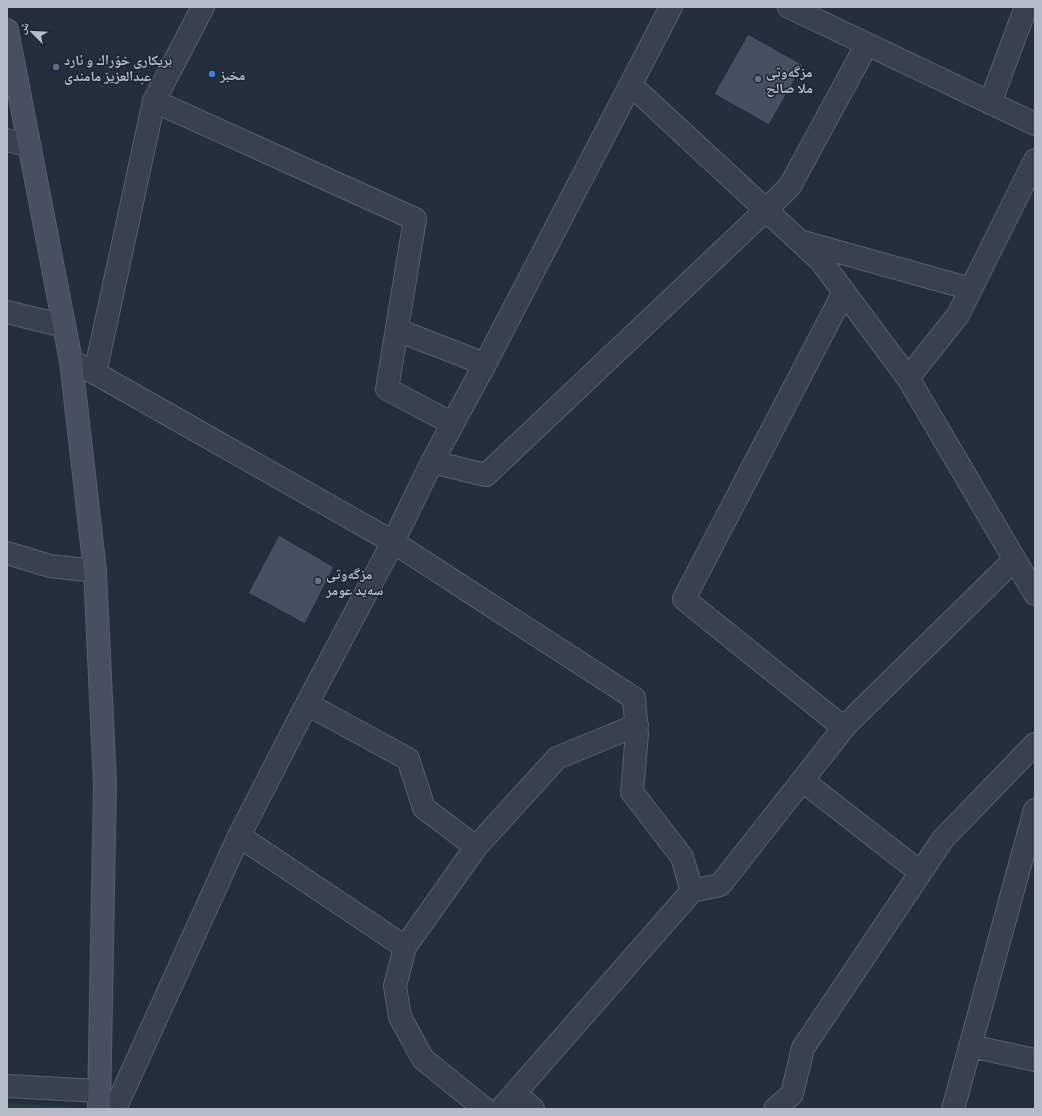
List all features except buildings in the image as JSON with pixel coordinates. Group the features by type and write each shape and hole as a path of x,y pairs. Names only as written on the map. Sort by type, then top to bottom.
{"street":[{"path":"95,373 154,101 203,7"},
{"path":"115,1109 239,836 393,542 432,462 485,364 671,7"},
{"path":"789,7 821,14 867,44 1035,124"},
{"path":"990,103 1026,7"},
{"path":"7,30 71,361 95,571 105,784 99,1100 7,1086"},
{"path":"432,462 486,475 767,209 790,186 867,44"},
{"path":"631,84 767,209 821,261 908,378 1035,594"},
{"path":"154,101 416,219 387,389 453,424"},
{"path":"7,140 30,146"},
{"path":"908,378 958,315 1035,160"},
{"path":"800,241 972,289"},
{"path":"844,292 684,599 844,728"},
{"path":"7,312 64,326"},
{"path":"397,330 485,364"},
{"path":"71,361 95,373 393,542 634,698 637,734 632,792 682,857 692,891"},
{"path":"7,553 50,566 95,571"},
{"path":"533,1109 508,1101 692,891 720,885 844,728 1014,560"},
{"path":"307,704 408,759 424,808 476,847"},
{"path":"485,1109 424,1059 400,1017 394,986 405,947 476,847 557,758 637,725"},
{"path":"775,1109 792,1094 803,1048 943,839 1035,744"},
{"path":"803,781 920,872"},
{"path":"953,1109 1035,813"},
{"path":"239,836 405,947"},
{"path":"970,1046 1035,1060"}],"green space":[{"path":"7,1103 69,1107 69,1109 7,1109"}],"place":[{"name":"بریکاری خۆراك و ئارد عبدالعزیز مامندی","path":"56,67"},
{"name":"مخبز","path":"212,74"},
{"name":"مزگه‌وتی ملا صالح","path":"758,79"},
{"name":"مزگەوتی سەید عومر","path":"318,581"}]}
